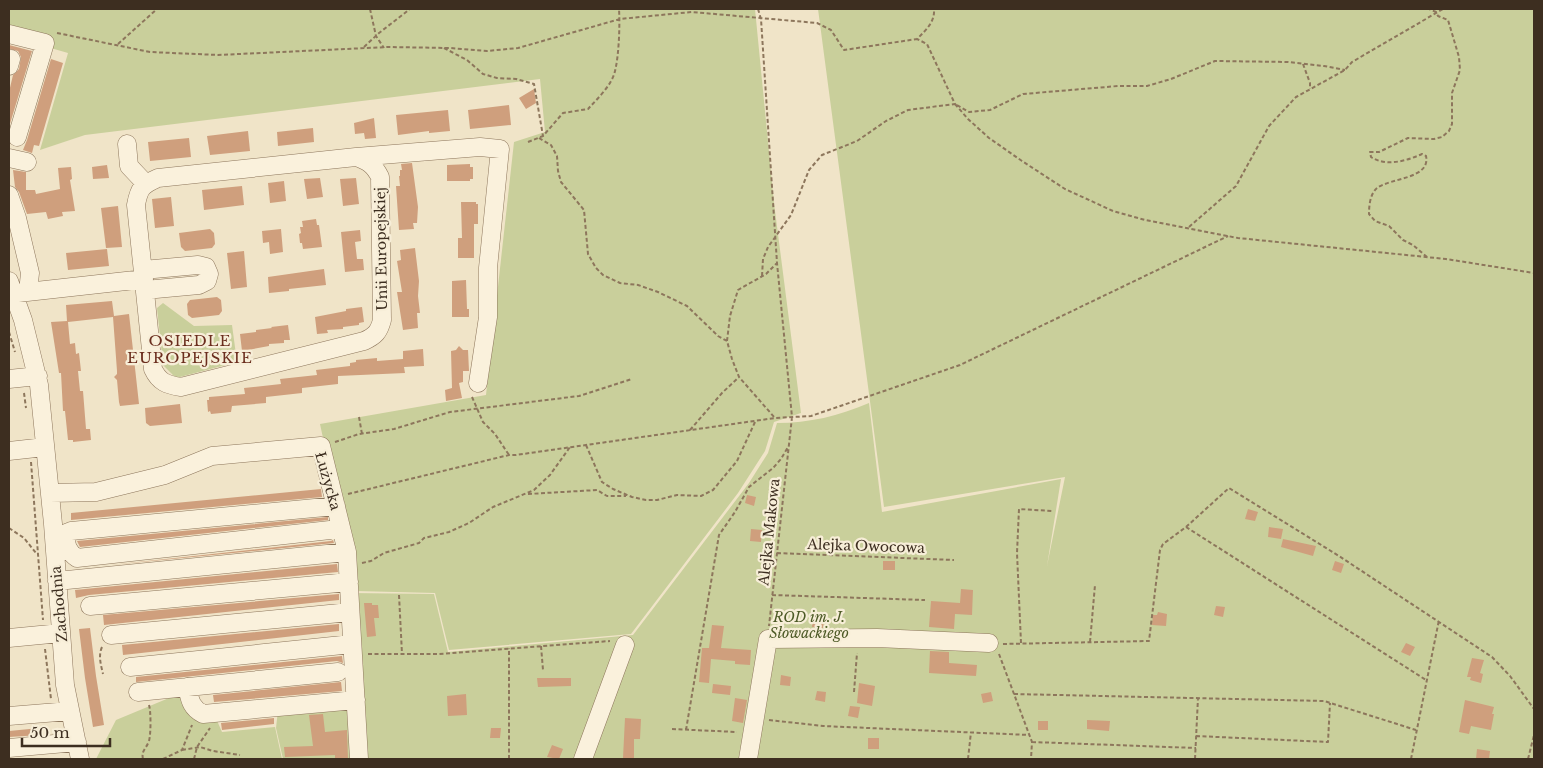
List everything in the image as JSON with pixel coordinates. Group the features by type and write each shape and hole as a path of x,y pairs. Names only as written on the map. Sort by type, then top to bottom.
{"street":[{"path":"9,34 45,44 17,137"},
{"path":"127,144 129,166 145,183 158,178 356,157 480,147 500,149 488,268 488,317 475,390"},
{"name":"Unii Europejskiej","path":"145,183 138,193 136,205 153,369 157,378 167,385 181,387 374,337 380,329 382,320 380,177 376,168 368,160 356,157"},
{"path":"9,158 27,162"},
{"path":"9,195 17,218 30,273 15,290"},
{"path":"15,290 144,280"},
{"name":"Zachodnia","path":"15,290 23,320 22,378 43,411 38,448 50,493 57,581 52,634 66,685 78,751"},
{"name":"Łużycka","path":"50,493 96,492 165,475 212,456 321,446 347,558 359,759"},
{"path":"9,451 38,448"},
{"path":"330,530 77,558 70,554 65,543 66,534 71,531 268,512 335,502"},
{"path":"268,512 272,537"},
{"path":"57,581 347,558"},
{"path":"90,606 349,582"},
{"path":"111,635 350,612"},
{"path":"9,638 52,634"},
{"path":"748,759 768,639 858,638 992,644"},
{"path":"583,759 624,645"},
{"path":"130,667 352,650"},
{"path":"143,697 187,688 338,672"},
{"path":"187,688 191,705 203,714 356,700"},
{"path":"9,716 70,711"},
{"path":"9,748 78,751"}],"path":[{"path":"117,44 157,9"},
{"path":"370,9 376,36 384,48"},
{"path":"363,48 410,9"},
{"path":"528,142 543,136 563,113 588,109 605,90 615,72 620,19 619,9"},
{"name":"Alejka Makowa","path":"758,9 761,19 775,238 792,417 768,639"},
{"path":"917,39 926,30 933,18 934,9"},
{"path":"1428,258 1413,245 1403,240 1389,226 1375,221 1369,214 1372,195 1377,188 1418,172 1426,167 1428,162 1426,156 1422,154 1410,160 1376,161 1371,157 1370,152 1379,152 1408,138 1434,139 1442,137 1449,131 1452,124 1452,93 1460,70 1459,57 1448,20 1438,16 1436,12 1429,9"},
{"path":"1189,227 1236,186 1269,126 1296,97 1345,70 1352,62 1443,9"},
{"path":"52,32 150,52 218,55 363,48 443,48 486,51 518,48 620,19 692,12 817,23 831,30 844,50 917,39 927,44 955,104 989,138 1065,189 1113,211 1145,220 1238,238 1428,258 1534,273"},
{"path":"443,48 467,60 483,74 534,84 543,136"},
{"path":"762,276 762,259 768,247 791,215 808,170 822,155 857,142 886,121 908,110 955,104 969,112 990,110 1023,94 1118,86 1146,86 1171,79 1215,61 1303,64 1345,70"},
{"path":"1303,64 1310,83 1310,90"},
{"path":"539,138 551,145 557,156 561,182 584,210 588,254 596,268 603,275 620,283 638,285 687,306 718,336 727,341"},
{"path":"335,502 509,455 775,418 811,416 960,365 1228,236"},
{"path":"775,418 739,377 727,341 730,316 738,290 762,276 777,263"},
{"path":"9,332 16,355"},
{"path":"690,430 722,393 739,377"},
{"path":"22,378 26,415"},
{"path":"321,446 362,434 394,429 450,412 580,396 632,379"},
{"path":"475,390 476,408 483,422 495,434 509,455"},
{"path":"359,417 362,434"},
{"path":"526,494 597,490 606,496 629,496 646,500 657,500 677,495 701,496 713,490 737,461 756,421"},
{"path":"586,445 602,482 629,496"},
{"path":"686,730 719,535 749,487 782,459 789,445"},
{"path":"347,558 355,565 371,561 384,553 419,542 424,538 449,532 469,523 493,507 534,490 550,475 570,447"},
{"path":"38,448 38,555 52,634 52,706"},
{"path":"1031,759 1032,742 992,644 1149,641 1160,550 1163,544 1186,527 1229,488 1439,620 1492,657 1510,676 1534,709"},
{"path":"1021,643 1017,553 1019,509 1053,511"},
{"path":"1186,527 1426,680"},
{"path":"9,528 24,538 38,555"},
{"name":"Alejka Owocowa","path":"777,554 954,560"},
{"path":"1090,642 1095,585"},
{"path":"772,595 924,600"},
{"path":"399,596 402,654"},
{"path":"1411,759 1439,620"},
{"path":"103,674 100,652 104,643 111,635"},
{"path":"854,692 858,638"},
{"path":"352,650 402,654 439,654 617,640 625,640 624,645"},
{"path":"541,646 542,670"},
{"path":"509,648 509,759"},
{"path":"1014,694 1324,701 1416,730"},
{"path":"143,697 150,708 150,735 147,745 142,751 143,759"},
{"path":"1195,759 1198,698"},
{"path":"1196,736 1328,742 1330,703"},
{"path":"182,750 198,712"},
{"path":"194,759 197,747 213,724 218,712"},
{"path":"755,718 823,726 1029,735"},
{"path":"672,729 739,732"},
{"path":"968,759 971,732"},
{"path":"1528,759 1534,734"},
{"path":"1032,742 1196,748"},
{"path":"163,759 182,750 197,747 240,755"}],"green space":[{"path":"9,9 755,9 774,203 801,413 774,422 765,451 738,493 631,634 449,650 435,593 356,591 320,424 486,395 514,142 545,132 540,79 85,135 40,150 68,53 9,36"},
{"name":"ROD im. J. Słowackiego","path":"818,9 1534,9 1534,759 283,759 276,728 278,710 357,701 350,593 434,594 448,652 633,635 749,483 768,453 777,423 801,422 824,418 869,403 882,512 1061,479 1047,566 1065,477 884,507"},
{"path":"163,303 194,326 232,325 237,362 176,378 163,365 157,308"},
{"path":"181,693 215,716 222,732 275,727 282,759 96,759 116,720"}],"building":[{"path":"9,45 32,51 9,127 9,92 13,75 19,69 21,57 18,51 9,49"},
{"path":"51,59 63,63 39,146 34,145 32,153 23,150"},
{"path":"534,89 536,103 526,109 519,98"},
{"path":"509,105 511,125 470,129 468,110"},
{"path":"448,110 450,131 429,133 429,131 398,135 396,115"},
{"path":"374,118 376,138 365,139 364,133 355,134 354,123"},
{"path":"313,128 314,142 278,146 277,132"},
{"path":"248,131 250,151 210,155 207,136"},
{"path":"189,138 191,157 150,161 148,142"},
{"path":"412,163 418,207 417,223 413,223 414,229 399,230 396,186 400,186 401,164"},
{"path":"470,164 470,167 473,167 473,179 470,179 470,181 447,181 447,165"},
{"path":"107,165 109,178 93,179 92,167"},
{"path":"71,167 72,179 70,180 75,211 62,212 63,216 48,219 46,212 27,214 19,192 15,187 13,170 26,172 26,190 35,190 36,194 60,189 58,168"},
{"path":"320,178 323,197 307,199 304,179"},
{"path":"356,178 359,204 343,206 340,179"},
{"path":"284,181 286,201 270,203 268,183"},
{"path":"242,186 244,205 204,210 202,190"},
{"path":"171,197 174,226 155,228 152,199"},
{"path":"461,202 476,202 478,204 478,224 474,224 474,258 458,258 458,238 462,238"},
{"path":"118,206 122,247 106,248 101,208"},
{"path":"316,219 317,225 319,225 322,247 303,249 299,234 301,233 300,227 303,227 302,221"},
{"path":"210,229 214,233 215,244 212,248 185,251 181,247 179,233"},
{"path":"281,229 283,252 270,254 269,242 263,243 262,231"},
{"path":"360,230 361,241 355,242 357,259 363,259 364,270 345,272 341,232"},
{"path":"415,248 419,281 420,313 417,313 418,328 403,330 397,292 402,292 397,261 401,260 400,250"},
{"path":"107,249 109,266 68,270 66,253"},
{"path":"244,251 247,287 231,289 227,253"},
{"path":"324,269 326,285 269,293 268,277"},
{"path":"466,280 469,317 452,317 452,281"},
{"path":"217,297 221,300 222,311 219,315 192,318 188,315 187,304 190,300"},
{"path":"112,301 114,316 129,314 139,404 120,406 117,380 114,377 117,371 113,317 68,322 70,344 75,343 76,354 79,353 81,371 78,371 80,391 83,391 86,429 90,429 91,440 73,442 73,440 68,440 65,411 63,411 61,373 59,373 51,322 67,321 66,305"},
{"path":"362,307 364,322 359,323 359,325 327,330 328,333 317,334 315,317"},
{"path":"288,325 290,340 284,340 284,343 269,344 269,346 242,351 240,334"},
{"path":"459,346 463,350 468,350 469,371 463,371 463,382 459,383 462,398 446,401 445,390 452,388 451,351 456,350"},
{"path":"423,349 424,366 404,367 405,373 338,376 338,384 302,388 302,393 266,397 266,403 232,406 231,412 211,414 210,411 208,412 207,400 209,400 209,397 245,394 244,388 281,384 280,379 317,375 316,370 350,366 350,363 356,362 356,360 377,358 377,361 403,359 403,351"},
{"path":"180,404 182,423 150,426 146,423 145,408"},
{"path":"321,489 322,497 71,520 71,513"},
{"path":"747,495 756,497 754,506 745,503"},
{"path":"1248,509 1258,512 1255,521 1245,519"},
{"path":"328,517 328,520 80,547 77,541"},
{"path":"1269,527 1283,529 1281,539 1268,537"},
{"path":"751,529 762,530 761,542 750,541"},
{"path":"1283,539 1316,546 1313,556 1281,547"},
{"path":"333,540 334,543 111,565 331,541"},
{"path":"883,561 895,561 895,570 883,570"},
{"path":"1335,561 1344,564 1341,573 1332,570"},
{"path":"337,564 338,572 89,595 76,598 75,590"},
{"path":"961,589 973,590 972,615 955,614 954,629 929,627 931,601 960,603"},
{"path":"339,594 339,600 104,625 103,615"},
{"path":"364,603 378,605 379,618 374,618 376,636 367,637"},
{"path":"1216,606 1225,607 1223,617 1214,615"},
{"path":"1158,612 1167,614 1166,626 1152,625 1153,615 1157,615"},
{"path":"813,616 825,618 823,628 812,627"},
{"path":"339,624 339,631 123,655 122,645"},
{"path":"712,625 724,626 721,648 751,650 750,665 735,664 735,661 711,659 709,683 699,682 702,648 709,648"},
{"path":"90,628 104,725 93,727 79,629"},
{"path":"1406,643 1415,647 1410,656 1401,652"},
{"path":"930,651 949,652 949,663 977,665 976,676 929,673"},
{"path":"342,656 343,663 337,661 136,682 136,677"},
{"path":"1472,658 1484,660 1480,673 1483,674 1481,683 1470,680 1471,677 1467,677"},
{"path":"781,675 791,677 790,686 780,685"},
{"path":"537,678 571,678 571,686 538,687"},
{"path":"341,682 342,691 214,702 213,695"},
{"path":"859,683 875,686 872,706 857,703"},
{"path":"713,684 731,686 730,695 712,693"},
{"path":"817,691 826,692 825,702 815,700"},
{"path":"991,692 993,701 983,703 981,694"},
{"path":"466,694 467,715 448,716 447,696"},
{"path":"735,698 747,700 743,723 732,721"},
{"path":"1465,700 1494,707 1491,730 1471,726 1469,734 1459,732"},
{"path":"850,706 860,707 858,718 848,716"},
{"path":"323,714 325,732 347,730 348,759 335,759 335,755 285,757 284,747 313,746 309,715"},
{"path":"274,718 274,724 222,730 221,723"},
{"path":"625,718 641,719 640,739 634,739 634,759 623,758"},
{"path":"1087,720 1110,721 1109,731 1087,729"},
{"path":"1038,721 1048,721 1048,730 1038,730"},
{"path":"40,728 41,735 9,737 9,731"},
{"path":"491,728 501,728 500,738 490,738"},
{"path":"868,738 879,738 879,749 868,749"},
{"path":"552,745 563,749 559,759 547,757"},
{"path":"1477,749 1490,751 1489,759 1476,759"}],"district":[{"name":"OSIEDLE EUROPEJSKIE","path":"190,350"}]}
